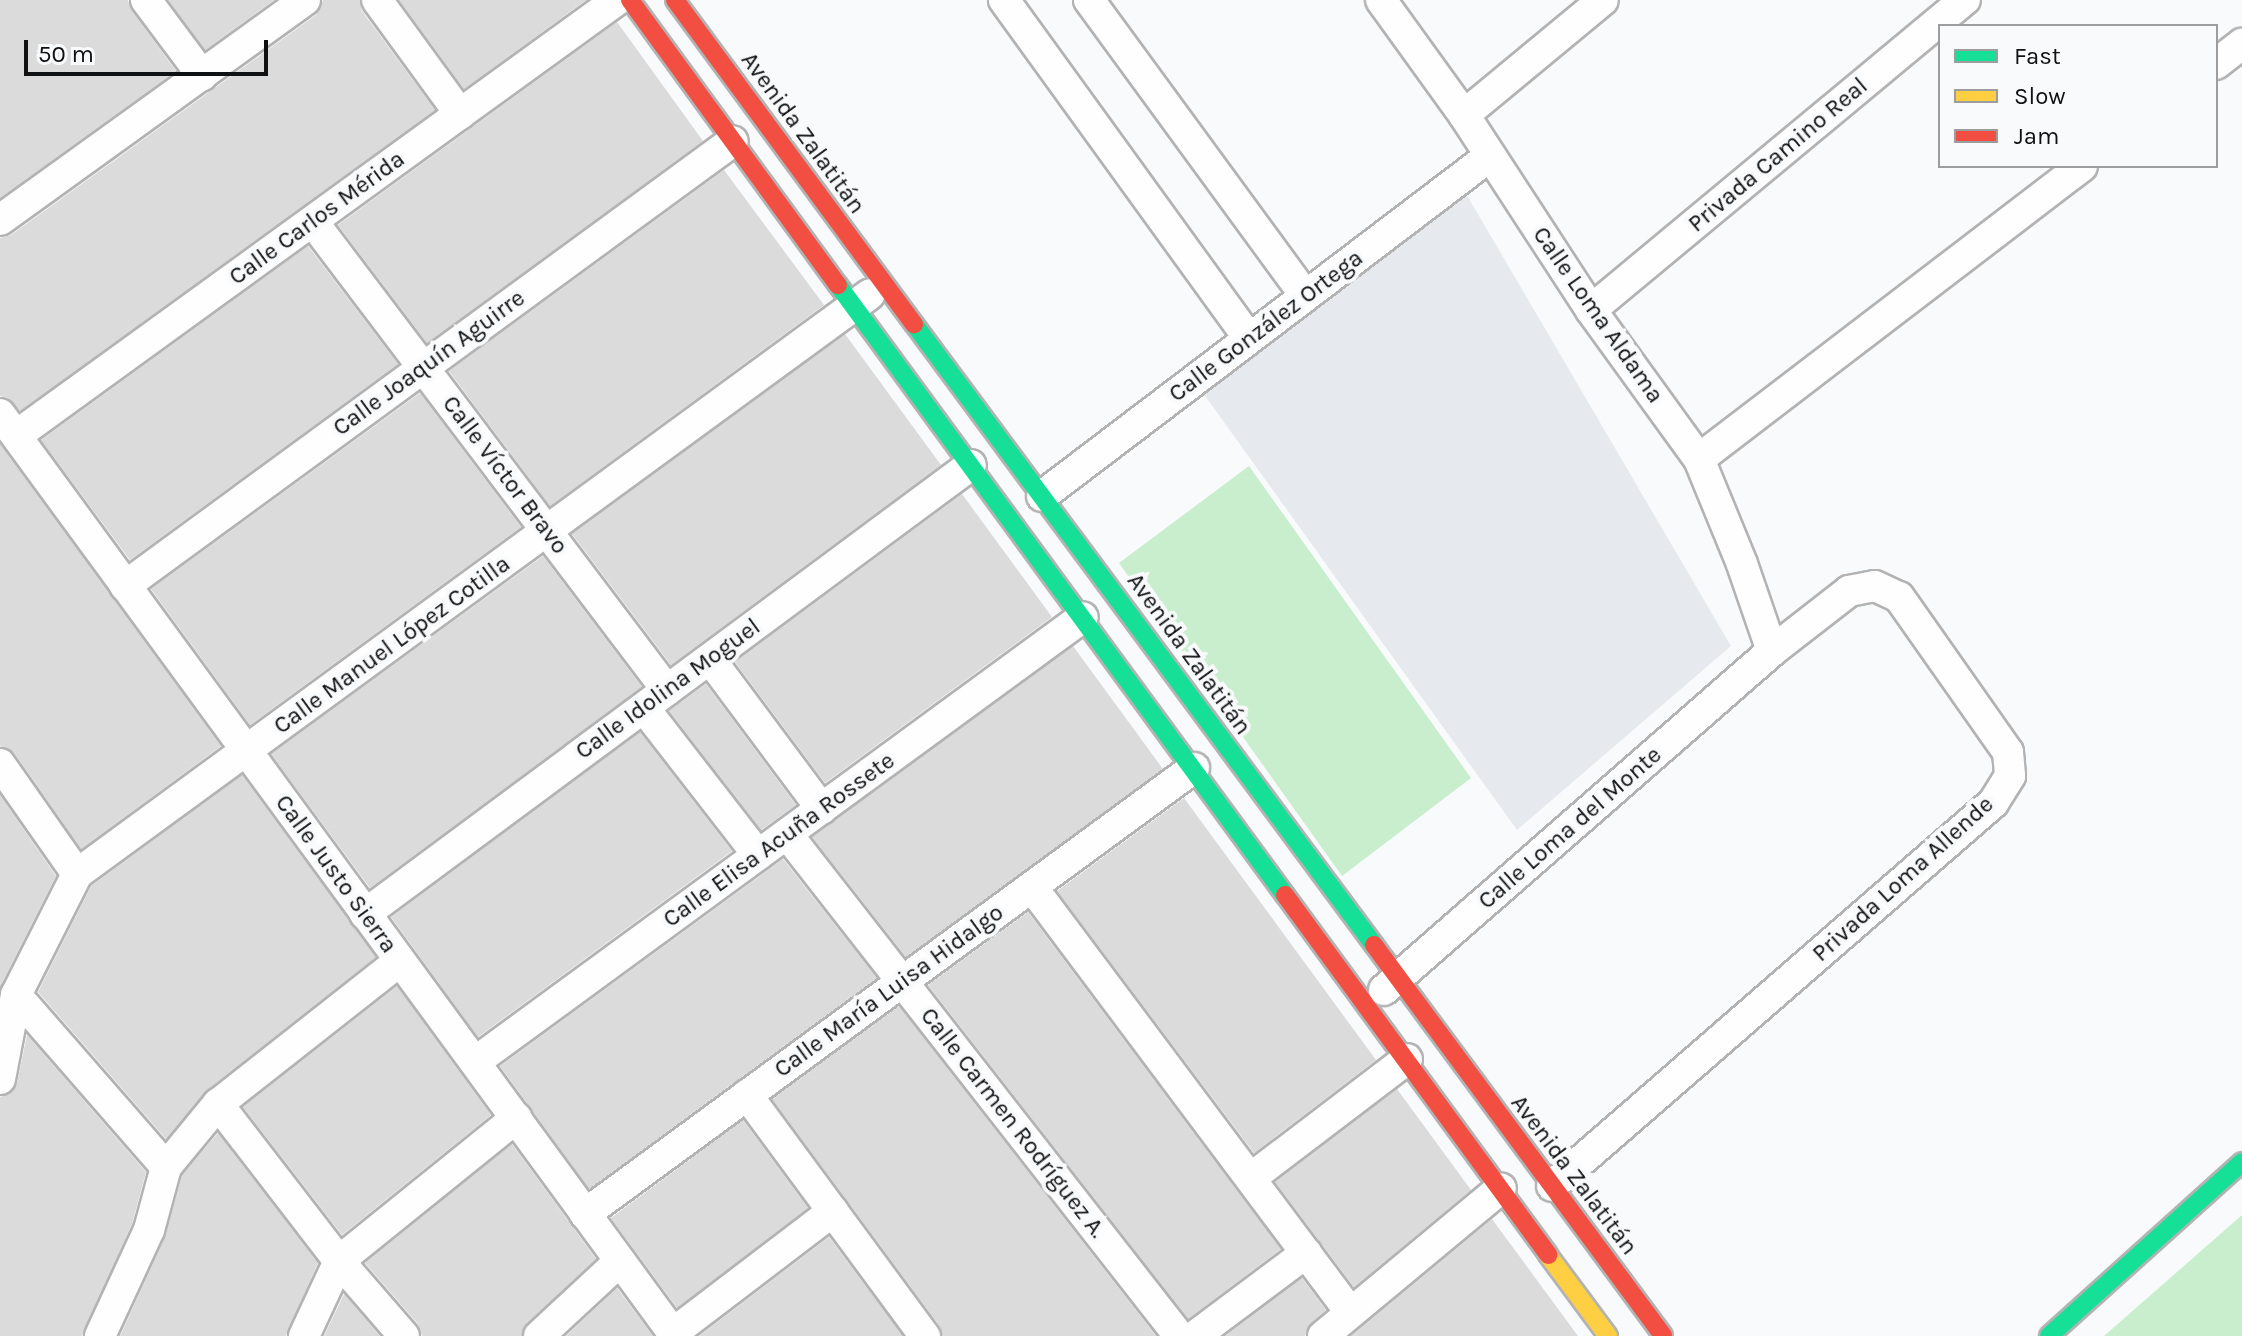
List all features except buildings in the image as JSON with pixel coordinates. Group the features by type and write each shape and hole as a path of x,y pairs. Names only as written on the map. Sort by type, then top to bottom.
{"street":[{"path":"146,0 202,75"},
{"path":"0,220 305,0"},
{"path":"377,0 460,114"},
{"name":"Calle Carlos Mérida","path":"8,424 313,222 617,0"},
{"path":"630,0 856,305 1606,1335"},
{"name":"Avenida Zalatitán","path":"675,0 1663,1336"},
{"path":"1004,0 1249,338"},
{"path":"1089,0 1305,295"},
{"name":"Calle Loma Aldama","path":"1381,0 1464,115 1591,310 1699,459 1742,564 1772,651"},
{"path":"1464,115 1603,0"},
{"name":"Privada Camino Real","path":"1591,310 1965,0"},
{"path":"2218,62 2242,44"},
{"name":"Calle Joaquín Aguirre","path":"125,586 733,141"},
{"name":"Calle González Ortega","path":"1042,496 1490,156"},
{"path":"1699,459 2079,168"},
{"name":"Calle Víctor Bravo","path":"313,222 549,532 758,855"},
{"name":"Calle Manuel López Cotilla","path":"0,1079 16,995 77,874 549,532 884,283"},
{"name":"Calle Justo Sierra","path":"8,424 674,1335 833,1211"},
{"name":"Calle Idolina Moguel","path":"365,914 971,465"},
{"name":"Privada Loma Allende","path":"1552,1186 1993,803 2010,776 2008,752 1899,597 1875,586 1849,591 1772,651"},
{"name":"Calle Elisa Acuña Rossete","path":"475,1062 1083,617"},
{"name":"Calle Loma del Monte","path":"1367,1004 1772,651"},
{"path":"710,659 822,809"},
{"path":"0,764 77,874"},
{"name":"Calle María Luisa Hidalgo","path":"585,1214 1194,768"},
{"name":"Calle Carmen Rodríguez A.","path":"787,834 1179,1336"},
{"path":"1032,887 1350,1312"},
{"path":"100,1336 149,1230 166,1167 218,1104 400,961"},
{"path":"16,995 166,1167"},
{"path":"1251,1178 1407,1059"},
{"path":"747,1095 925,1336"},
{"path":"218,1104 339,1261 404,1336"},
{"path":"304,1336 339,1261 516,1118"},
{"path":"2049,1336 2242,1162"},
{"path":"1323,1336 1501,1188"},
{"path":"1195,1336 1306,1253"},
{"path":"539,1336 620,1261"}],"shaded area":[{"path":"1465,192 1731,646 1517,830 1203,393"}],"green space":[{"path":"1249,466 1471,778 1342,876 1119,563"},
{"path":"2242,1215 2242,1336 2104,1336"}],"traffic: fast":[{"path":"838,285 1285,895"},
{"path":"914,324 1374,945"},
{"path":"2049,1336 2242,1162"}],"traffic: slow":[{"path":"1548,1255 1608,1336"}],"traffic: jam":[{"path":"630,0 838,285"},
{"path":"675,0 914,324"},
{"path":"1285,895 1548,1255"},
{"path":"1374,945 1663,1336"}]}
